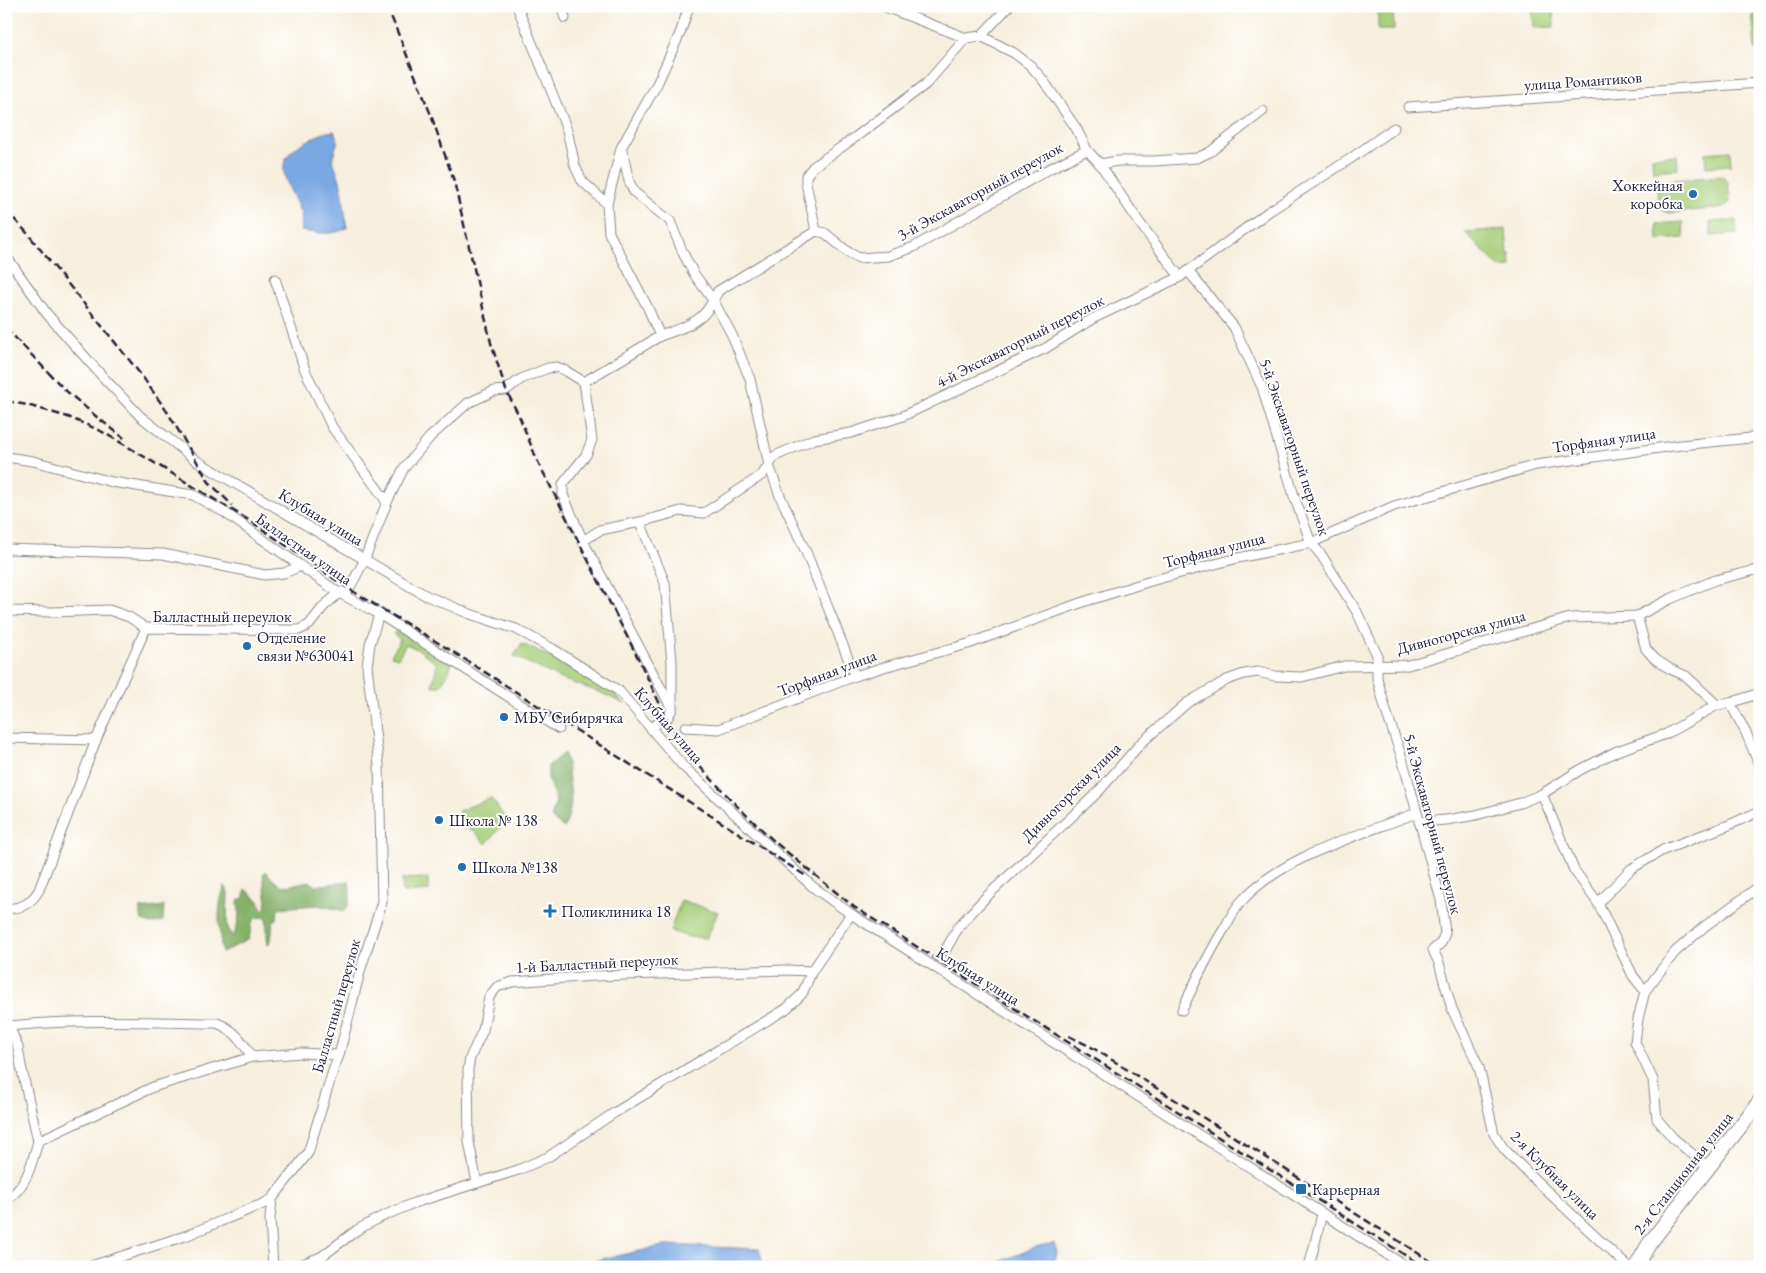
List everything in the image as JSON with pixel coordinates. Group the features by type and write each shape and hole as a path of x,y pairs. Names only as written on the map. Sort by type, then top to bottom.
{"main road":[{"name":"2-я Станционная улица","path":"1636,1267 1649,1244 1760,1101"}],"street":[{"path":"517,6 567,130 575,166 582,181 607,204"},
{"path":"561,6 565,18"},
{"path":"660,336 648,308 608,233 607,204 621,148 657,84 681,31 689,6"},
{"path":"883,6 966,38 981,36 1009,6"},
{"name":"5-й Экскаваторный переулок","path":"981,36 1014,53 1031,66 1071,120 1087,150 1100,164 1139,222 1184,274 1234,327 1262,387 1294,496 1311,543 1322,556 1357,612 1377,655 1379,687 1402,758 1441,900 1445,933 1441,943 1433,950"},
{"path":"672,709 583,541 562,495 562,484 586,455 592,440 584,382 660,336 677,330 702,316 718,291 816,231 806,176 813,168 926,84 966,38"},
{"name":"улица Романтиков","path":"1408,108 1760,84"},
{"path":"1100,164 1197,158 1210,152 1263,112"},
{"name":"4-й Экскаваторный переулок","path":"583,541 600,530 681,511 704,513 762,475 775,456 814,440 851,432 903,416 1046,348 1092,319 1184,274 1268,212 1394,128"},
{"path":"621,148 629,181 634,192 670,221 690,267 713,300 732,335 750,378 769,465 780,496 806,552 855,676"},
{"name":"3-й Экскаваторный переулок","path":"816,231 825,233 848,252 859,258 888,256 914,247 1049,169 1087,150"},
{"name":"Клубная улица","path":"6,256 47,314 140,416 197,461 353,552 364,561 425,595 470,614 516,629 553,649 619,691 682,766 813,887 851,914 1407,1267"},
{"path":"275,279 305,370 332,427 388,502"},
{"name":"Балластный переулок","path":"6,908 22,906 34,898 38,890 96,740 146,628 300,630 309,625 324,606 340,593 349,589 364,561 404,468 430,437 468,402 494,391 506,390 521,379 548,368 557,367 584,382"},
{"name":"Торфяная улица","path":"685,727 719,729 855,676 968,644 1083,602 1154,580 1238,558 1311,543 1394,506 1536,465 1681,445 1760,437"},
{"name":"Балластная улица","path":"6,457 33,460 112,482 192,495 224,512 340,593 379,614 559,729"},
{"path":"640,522 665,583 672,662 672,709 667,719 651,727"},
{"path":"6,550 164,554 265,575 284,573 301,566"},
{"name":"Дивногорская улица","path":"945,952 959,926 984,898 1098,792 1140,743 1188,704 1226,680 1258,672 1275,676 1302,677 1344,666 1408,665 1570,618 1637,616 1670,599 1715,580 1760,569"},
{"path":"6,611 109,610 129,617 146,628"},
{"name":"Балластный переулок","path":"88,1267 185,1236 253,1209 272,1199 308,1153 333,1071 340,1055 361,968 382,902 379,765 367,666 370,644 379,614"},
{"path":"1637,616 1646,648 1655,659 1670,669 1686,676 1718,705"},
{"path":"1182,1010 1205,961 1240,904 1259,884 1279,870 1335,844 1418,818 1446,820 1476,815 1520,803 1542,794 1580,770 1617,751 1666,734 1718,705 1760,693"},
{"path":"1730,703 1746,733 1760,767"},
{"path":"6,738 96,740"},
{"path":"1542,794 1574,870 1598,903 1634,976 1645,991"},
{"path":"1598,903 1631,869 1663,850 1760,811"},
{"path":"1709,1168 1672,1138 1657,1119 1653,1080 1635,1042 1645,991 1675,952 1705,926 1760,886"},
{"path":"272,1199 270,1219 273,1266 287,1267 303,1264 321,1257 358,1230 381,1217 414,1203 518,1170 548,1157 614,1113 786,1009 802,994 812,971 851,914"},
{"name":"2-я Клубная улица","path":"1433,950 1452,1009 1479,1067 1494,1134 1504,1149 1531,1176 1628,1267"},
{"name":"1-й Балластный переулок","path":"477,1183 469,1142 468,1070 470,1058 483,1030 490,997 497,987 512,982 594,976 785,970 812,971"},
{"path":"6,1200 24,1183 32,1164 38,1141 18,1047 8,1026 105,1020 217,1023 230,1028 252,1057"},
{"path":"38,1141 153,1087 252,1057 301,1053 340,1055"},
{"path":"1309,1267 1322,1214"}],"green space":[{"path":"1378,6 1393,6 1394,30 1378,30"},
{"path":"1532,6 1553,6 1554,27 1534,28"},
{"path":"1752,6 1760,6 1760,50 1755,50"},
{"path":"1730,151 1731,165 1706,167 1705,153"},
{"path":"1677,155 1678,169 1653,171 1652,157"},
{"name":"Хоккейная коробка","path":"1722,176 1728,182 1730,202 1723,208 1669,213 1661,210 1659,207 1657,187 1663,181"},
{"path":"1736,220 1737,234 1711,236 1710,222"},
{"path":"1683,222 1684,238 1658,240 1657,224"},
{"path":"1506,229 1511,267 1500,268 1465,232"},
{"path":"396,631 452,663 448,674 440,686 432,686 437,664 421,651 406,644 398,658 391,656 400,639 393,634"},
{"path":"522,644 589,677 625,704 599,692 561,679 514,656"},
{"path":"564,753 568,767 571,799 569,816 564,828 551,818 556,801 548,780 548,766"},
{"path":"491,798 507,820 486,844 474,831 468,829 458,811"},
{"path":"266,871 277,883 286,886 310,881 315,886 349,881 349,904 345,911 317,905 278,908 277,919 273,921 271,941 268,945 266,917 255,918 252,923 249,939 222,953 219,911 225,886 228,892 227,926 233,937 239,912 238,901 243,899 246,889 260,902 264,910 267,902 263,874"},
{"path":"428,878 429,891 403,893 402,879"},
{"path":"681,900 718,912 707,938 690,937 670,931"},
{"path":"164,906 163,921 151,924 142,921 140,909"}],"water":[{"path":"334,131 338,140 332,160 341,185 347,228 330,233 301,231 301,215 285,177 284,168 286,160 291,152 306,142 321,134"},
{"path":"1054,1243 1057,1252 1053,1267 993,1267 994,1264 1039,1246"},
{"path":"667,1245 759,1249 764,1267 565,1267"}],"railway":[{"path":"387,6 431,115 454,181 491,343 506,390 537,460 667,719 702,769 776,843 854,907 1424,1267"},
{"path":"6,210 28,234 142,376 168,413 209,482 232,505"},
{"path":"6,328 64,389 124,438"},
{"path":"6,401 68,417 99,430 125,445 255,524 349,589 450,650 806,876"},
{"path":"1069,1036 1093,1048 1440,1267"}],"place":[{"name":"Хоккейная коробка","path":"1693,194"},
{"name":"Отделение связи №630041","path":"247,646"},
{"name":"МБУ Сибирячка","path":"504,717"},
{"name":"Школа № 138","path":"439,820"},
{"name":"Школа №138","path":"462,867"},
{"name":"Поликлиника 18","path":"550,911"},
{"name":"Карьерная","path":"1301,1189"}]}
